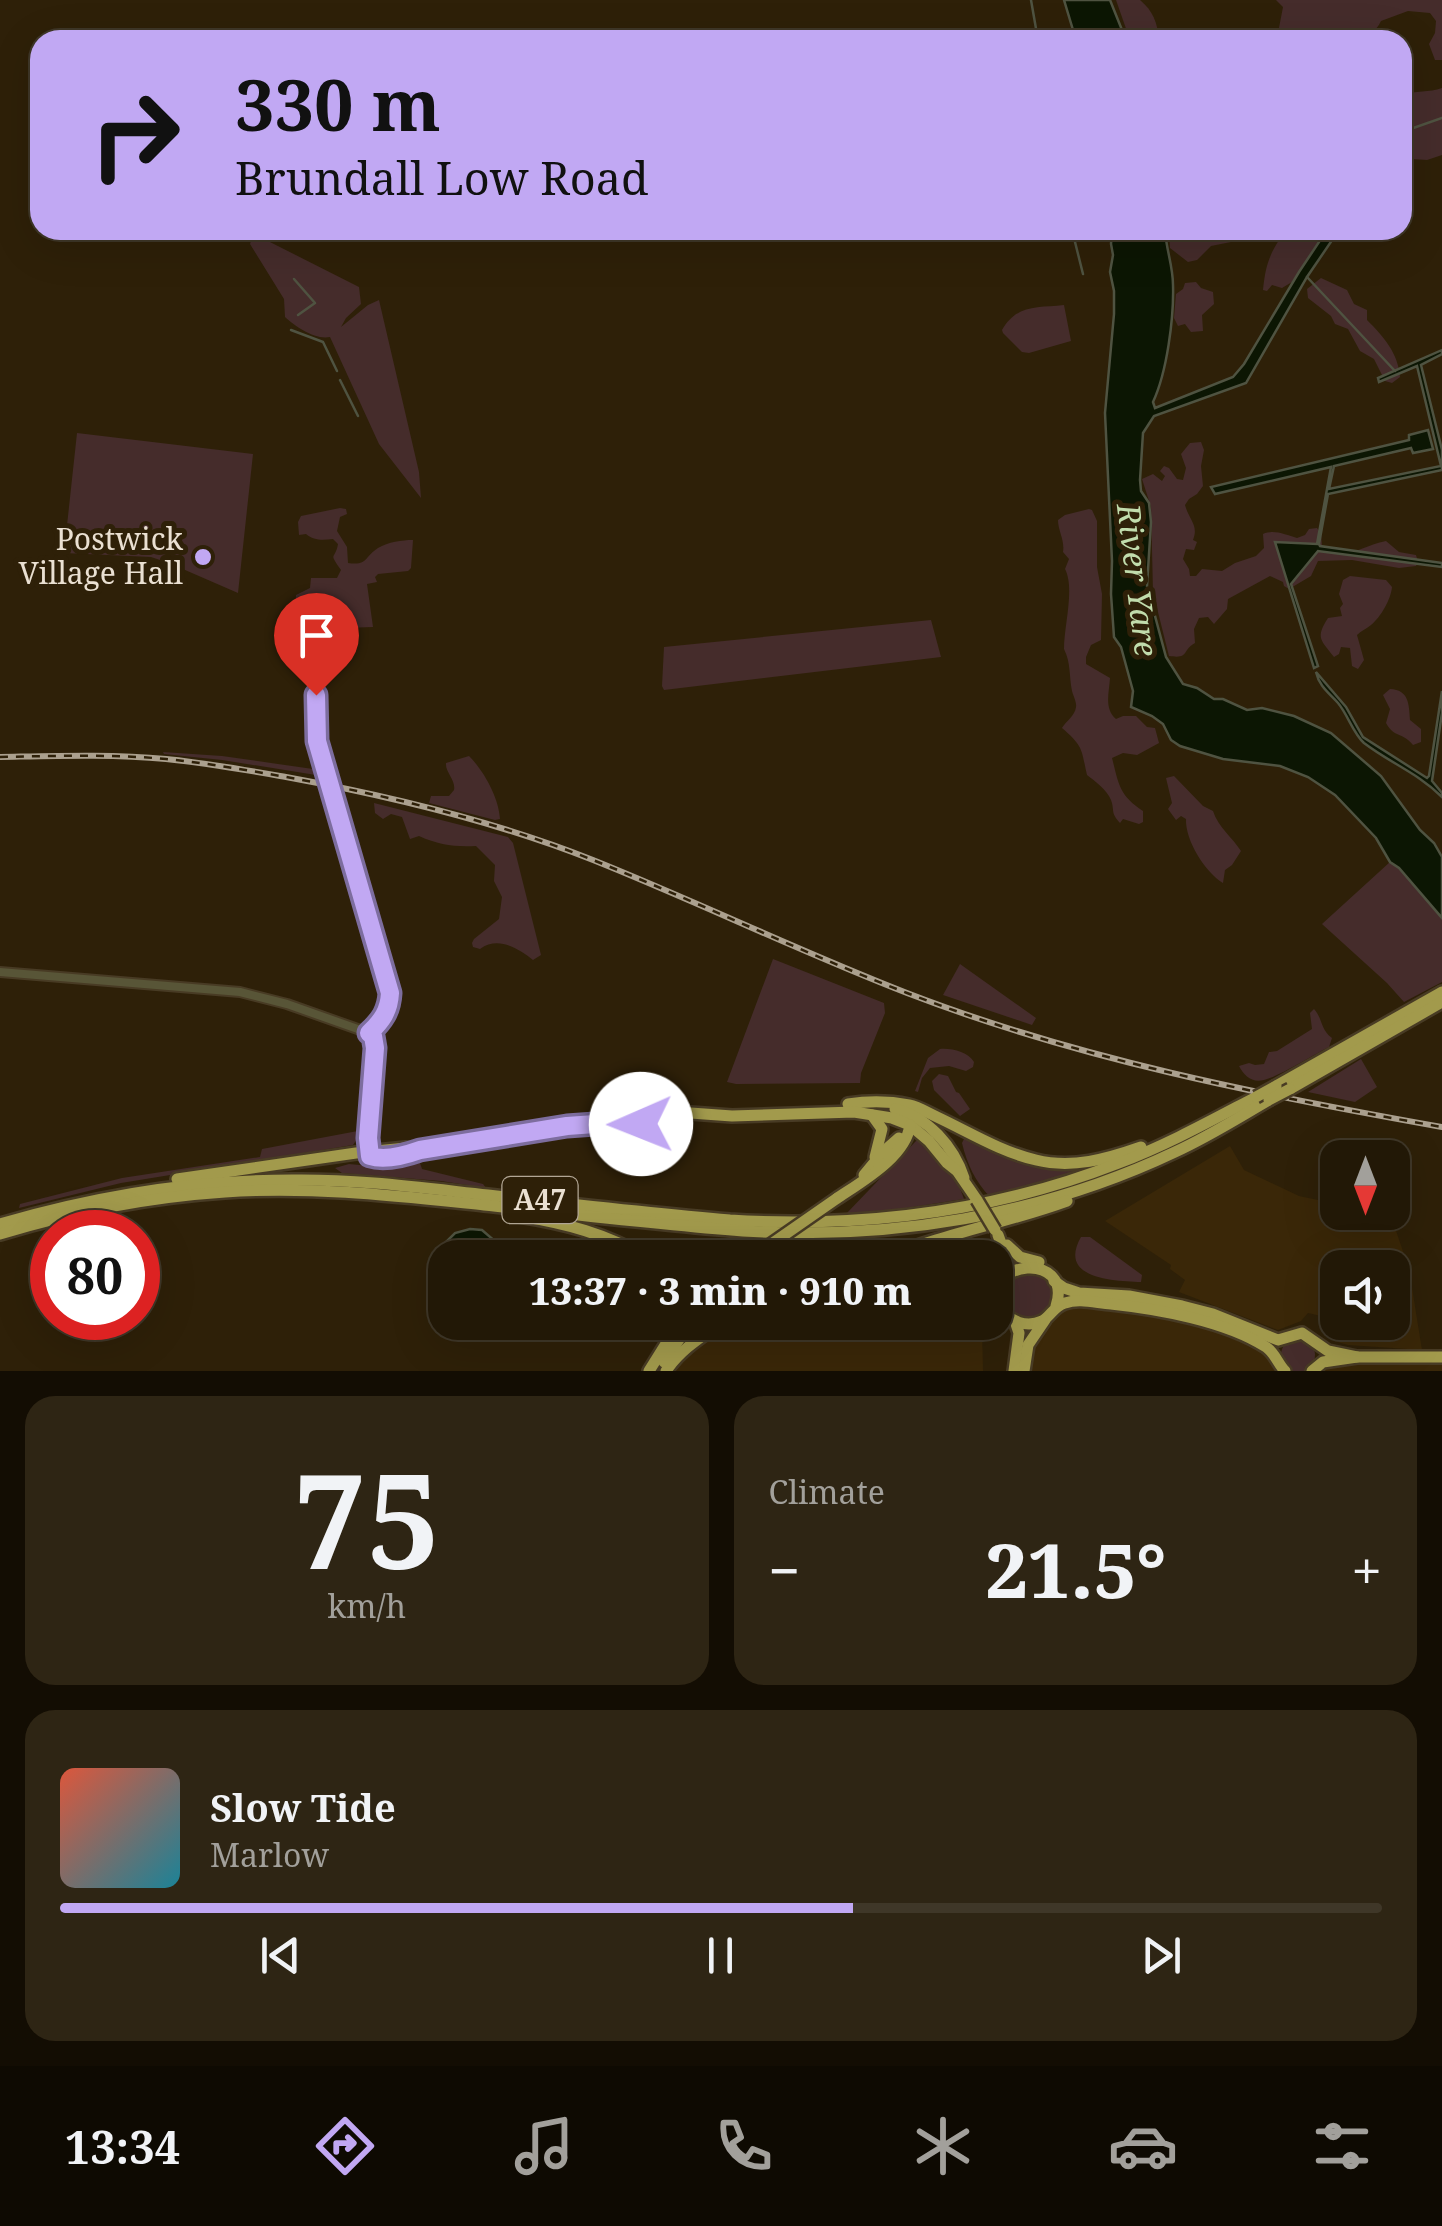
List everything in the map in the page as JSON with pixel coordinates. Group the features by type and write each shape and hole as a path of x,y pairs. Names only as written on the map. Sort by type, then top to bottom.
{"highway":[{"name":"A47","path":"973,1134 1034,1160 1079,1163 1106,1158 1290,1088 1442,992"},
{"name":"A47","path":"0,1234 96,1210 187,1195 304,1190 396,1195 793,1234 892,1230 978,1217 1071,1192 1174,1152 1263,1098 1276,1086 1442,1002"},
{"path":"369,1141 372,1157 380,1158 567,1126 617,1113 628,1094 639,1088 652,1090 659,1098 694,1113"},
{"path":"659,1098 659,1115"},
{"path":"787,1114 870,1101 908,1105 915,1124 961,1176 1003,1240"},
{"path":"848,1104 893,1108 948,1145 960,1163 961,1176"},
{"path":"624,1106 634,1122"},
{"name":"A47","path":"90,1201 182,1186 293,1180 404,1186 730,1220 871,1221 954,1210 1060,1184 1123,1162 1233,1110"},
{"path":"567,1126 646,1124 659,1115 677,1112 732,1116 872,1114 973,1134"},
{"path":"872,1114 882,1129 872,1166"},
{"path":"851,1189 883,1152 915,1124"},
{"path":"777,1240 876,1173 915,1124"},
{"path":"948,1145 959,1134 973,1134"},
{"name":"A47","path":"0,1224 153,1184 331,1157 369,1141"},
{"path":"369,1141 384,1150 420,1150"},
{"name":"A47","path":"935,1240 1036,1212 1090,1192 1134,1169"},
{"name":"A47","path":"396,1195 559,1223 612,1240"},
{"path":"1013,1249 1048,1266 1073,1286 1213,1314 1275,1339 1302,1334 1328,1350 1358,1357 1442,1357"},
{"path":"1013,1255 1026,1266 1043,1270 1064,1288 1086,1294 1129,1296"},
{"path":"1013,1272 1026,1266"},
{"path":"1024,1371 1028,1345 1056,1306 1059,1293 1054,1281"},
{"path":"1056,1306 1081,1301 1170,1313 1266,1348 1285,1371"},
{"path":"1014,1371 1019,1333 1015,1321 1030,1324 1045,1320"},
{"path":"1277,1359 1284,1339"},
{"path":"650,1371 668,1340"},
{"path":"662,1371 680,1340"},
{"path":"662,1371 698,1340"},
{"path":"1318,1344 1316,1367 1358,1357"}],"street":[{"path":"317,657 317,741 390,993 389,1008 369,1033"},
{"path":"0,972 240,992 369,1033 375,1048 369,1141 384,1150"}],"shaded area":[{"path":"1116,0 1140,0 1154,17 1158,30 1126,30"},
{"path":"1276,0 1442,0 1442,60 1435,60 1429,44 1436,21 1430,13 1408,11 1381,21 1374,30 1279,30 1283,7"},
{"path":"1442,88 1442,155 1412,159 1412,92"},
{"path":"251,240 266,240 359,287 361,304 341,327 379,300 419,472 421,498 379,444 330,337 312,335 285,317 284,299 250,244"},
{"path":"1170,240 1238,240 1211,246 1197,260 1188,262 1170,248"},
{"path":"1279,240 1319,240 1292,282 1282,288 1272,285 1267,291 1263,290 1272,252"},
{"path":"1321,278 1347,290 1354,304 1367,310 1367,320 1396,360 1400,377 1392,383 1385,381 1374,359 1360,351 1348,329 1335,324 1308,298 1307,289"},
{"path":"1196,282 1213,292 1214,304 1202,315 1203,331 1191,332 1185,324 1178,326 1174,318 1176,294 1185,283"},
{"path":"1064,305 1071,341 1029,353 1022,352 1003,333 1008,322 1021,311"},
{"path":"77,433 253,454 238,593 151,557 64,553"},
{"path":"1201,442 1203,486 1185,505 1194,526 1193,540 1197,542 1194,550 1186,549 1183,559 1190,576 1196,576 1202,569 1222,571 1256,556 1264,548 1263,534 1276,532 1297,538 1317,528 1322,545 1332,550 1348,553 1386,541 1399,552 1416,555 1416,566 1318,561 1311,576 1289,589 1270,576 1228,599 1227,609 1214,624 1208,617 1199,618 1194,629 1195,643 1183,655 1169,656 1153,592 1151,507 1142,479 1153,474 1162,481 1165,476 1160,471 1164,466 1183,480 1186,468 1181,454 1190,443"},
{"path":"346,509 347,514 340,517 337,531 347,547 348,563 363,562 386,544 413,540 408,571 378,574 377,582 367,584 373,627 344,628 298,622 295,617 296,595 310,588 311,578 337,578 341,570 334,558 338,544 333,539 299,535 298,522 301,516"},
{"path":"1089,509 1097,521 1097,567 1102,594 1101,640 1091,645 1086,664 1110,678 1108,700 1112,715 1116,719 1136,716 1147,727 1155,728 1159,743 1137,755 1123,753 1112,758 1121,789 1143,811 1143,822 1139,824 1123,819 1120,823 1109,796 1087,775 1078,744 1062,728 1076,705 1064,649 1069,597 1065,569 1069,559 1063,552 1058,520"},
{"path":"1350,576 1386,580 1392,587 1378,617 1357,635 1364,660 1358,669 1352,666 1350,648 1341,647 1334,657 1321,635 1328,618 1342,616 1339,594 1343,580"},
{"path":"931,620 941,657 664,690 662,686 664,647"},
{"path":"1390,689 1407,699 1410,720 1421,729 1421,742 1413,745 1386,723 1390,709 1383,695"},
{"path":"164,754 320,770 322,776"},
{"path":"469,756 490,785 500,819 429,803 431,796 449,796 454,790 446,763"},
{"path":"1174,776 1213,811 1241,851 1225,870 1223,883 1197,855 1186,819 1181,816 1176,820 1168,809 1172,803 1166,778"},
{"path":"374,803 508,837 513,843 541,955 533,960 501,944 473,947 474,939 499,919 502,897 494,881 495,865 476,846 447,845 419,836 410,839 402,817 391,814 383,819 375,813"},
{"path":"1390,862 1442,918 1442,982 1404,1002 1322,924"},
{"path":"773,959 884,1003 885,1013 860,1083 727,1082"},
{"path":"960,964 1036,1018 1032,1025 943,995"},
{"path":"1314,1009 1332,1038 1329,1047 1271,1078 1256,1080 1246,1076 1239,1066 1264,1064 1269,1052 1312,1029 1310,1013"},
{"path":"940,1049 964,1053 974,1062 973,1067 966,1071 949,1066 930,1068 918,1092 915,1091 928,1058"},
{"path":"1361,1059 1377,1087 1355,1102 1308,1092"},
{"path":"939,1074 948,1076 970,1109 960,1116 934,1090 932,1081"},
{"path":"363,1130 353,1145 121,1183 19,1208 20,1204 122,1178 260,1157 262,1149"},
{"path":"964,1139 997,1151 1096,1165 990,1197 969,1165"},
{"path":"916,1141 924,1141 942,1160 964,1199 846,1214"},
{"path":"1230,1146 1244,1170 1299,1196 1320,1200 1320,1230 1396,1230 1403,1250 1320,1250 1320,1316 1308,1313 1301,1321 1278,1330 1179,1292 1185,1280 1170,1269 1171,1265 1105,1221"},
{"path":"419,1160 422,1169 486,1188 342,1173 335,1168 349,1164 370,1166"},
{"path":"1081,1237 1090,1237 1142,1275 1141,1282 1104,1278 1082,1269 1076,1262"},
{"path":"1029,1271 1038,1273 1051,1286 1053,1295 1046,1312 1029,1319 1013,1313 1013,1277"},
{"path":"1410,1275 1422,1350 1334,1341 1410,1340"},
{"path":"1071,1305 1143,1312 1198,1325 1263,1351 1275,1371 1030,1371 1034,1346 1051,1321"},
{"path":"1298,1338 1310,1343 1310,1367 1301,1371 1286,1367 1281,1355 1286,1343"},
{"path":"706,1340 982,1340 983,1371 673,1371"},
{"path":"1442,1361 1442,1371 1318,1371 1337,1363"}],"water":[{"path":"1064,0 1110,0 1122,30 1073,30"},
{"name":"River Yare","path":"1111,240 1167,240 1173,278 1172,313 1166,360 1153,402 1155,408 1233,377 1320,240 1332,240 1246,383 1154,416 1143,433 1140,480 1151,522 1147,586 1166,657 1183,684 1247,710 1262,708 1294,716 1331,733 1381,776 1442,857 1442,918 1335,795 1308,777 1280,766 1223,759 1180,746 1171,740 1163,724 1131,707 1133,691 1121,647 1114,637 1111,594 1105,413 1114,314"},
{"path":"1442,350 1442,354 1421,365 1442,450 1442,470 1328,494 1319,544 1442,563 1442,567 1318,551 1291,584 1318,666 1314,668 1275,542 1317,544 1331,467 1215,494 1211,487 1409,440 1409,435 1428,430 1433,449 1413,453 1411,448 1334,466 1329,489 1441,466 1417,366 1379,382 1378,378"},
{"path":"1316,672 1346,707 1363,737 1427,778 1442,691 1432,781 1442,797 1364,743"},
{"path":"482,1230 494,1240 448,1240 455,1233"}],"waterway":[{"path":"1031,0 1036,30"},
{"path":"1412,128 1442,118"},
{"path":"1074,240 1083,274"},
{"path":"1307,277 1395,371"},
{"path":"294,279 315,303 298,315"},
{"path":"291,330 323,342 337,371"},
{"path":"340,380 358,416"}],"railway":[{"path":"0,757 104,756 181,761 325,784 442,811 593,860 907,993 1037,1037 1238,1088 1442,1127"}],"place":[{"name":"Postwick Village Hall","path":"203,557"}],"route":[{"path":"316,695 317,741 390,993 389,1008 369,1033 375,1043 370,1156 408,1154 567,1126 641,1124"}]}
